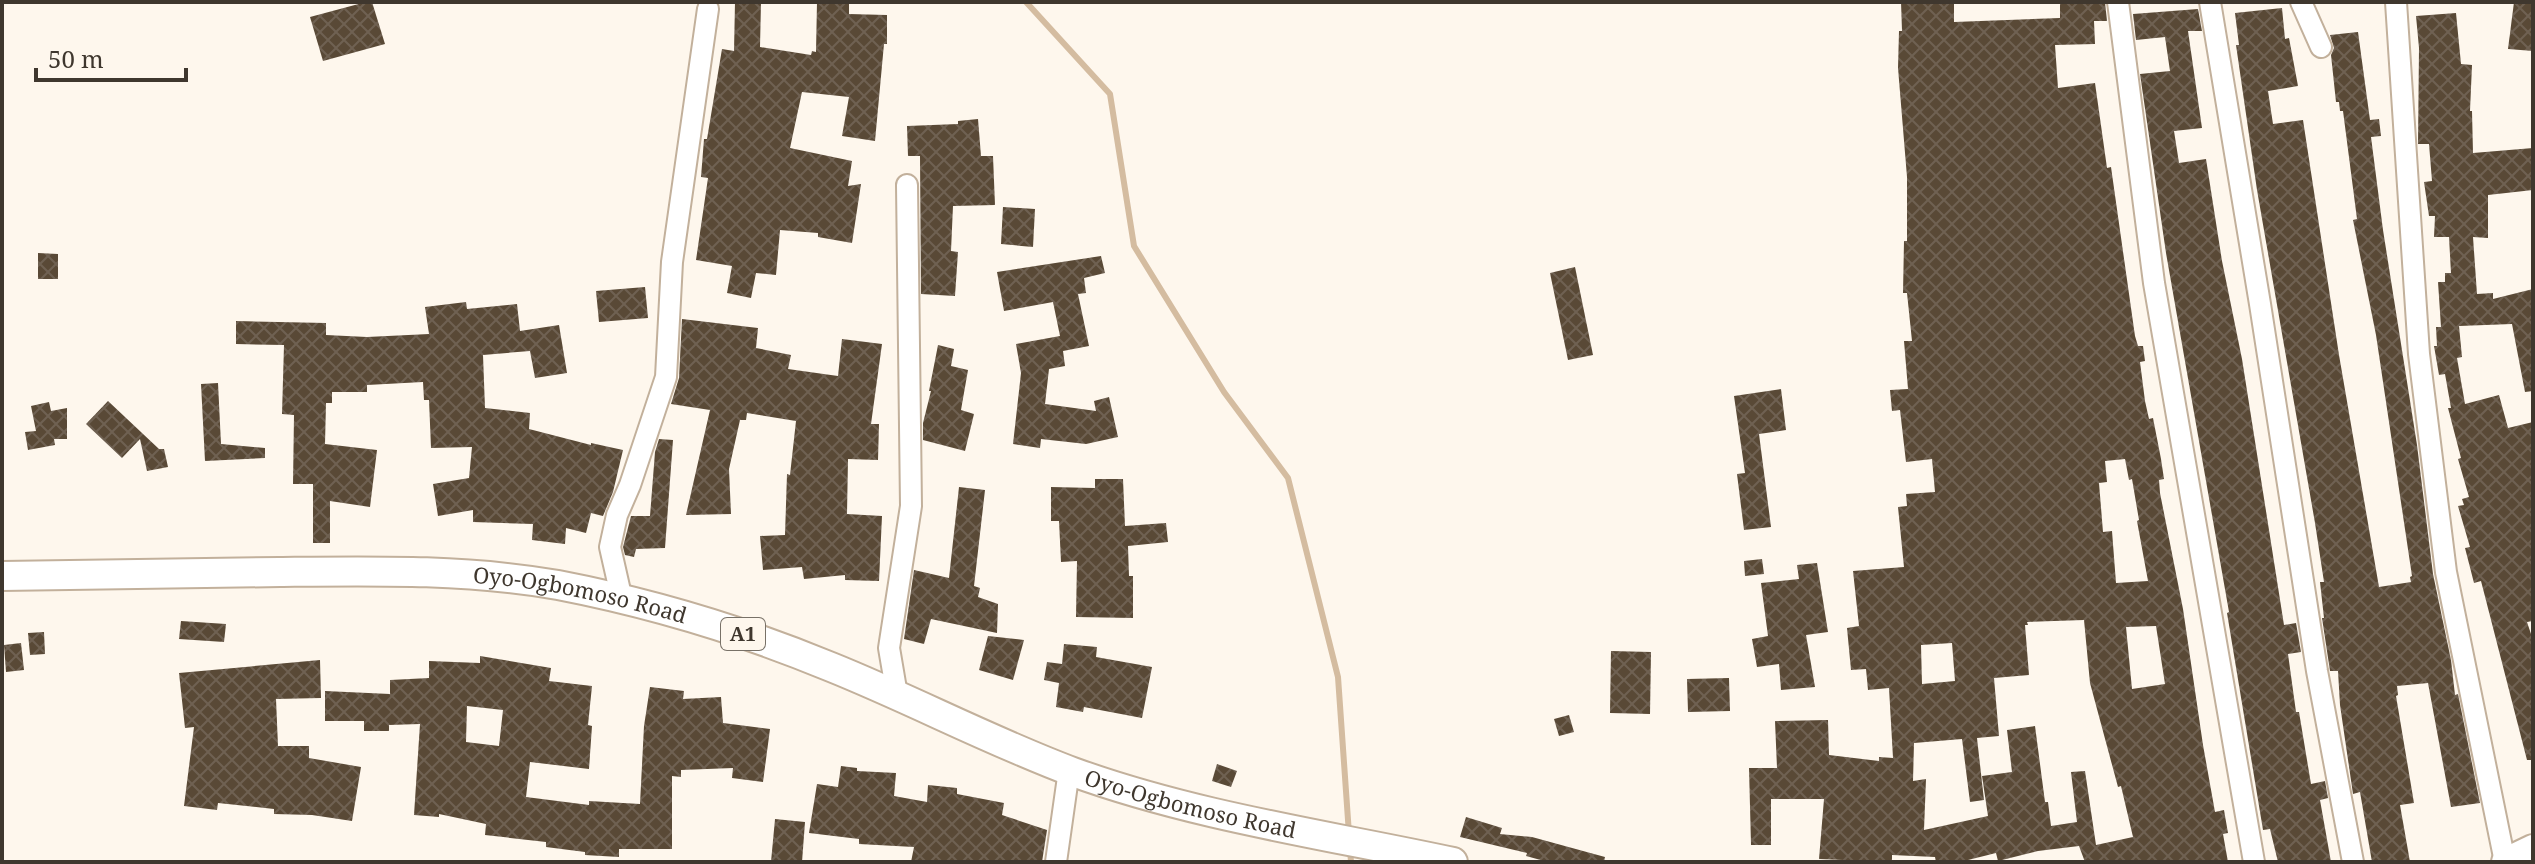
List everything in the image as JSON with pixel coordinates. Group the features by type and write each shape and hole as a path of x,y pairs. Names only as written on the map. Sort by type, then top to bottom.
{"highway":[{"name":"Oyo-Ogbomoso Road","path":"2,576 399,571 476,575 557,585 760,639 1069,770 1128,791 1453,862"},
{"path":"2505,862 2533,849"}],"street":[{"path":"2118,2 2154,283 2254,862"},
{"path":"2210,2 2317,671 2353,862"},
{"path":"2301,2 2321,47"},
{"path":"2396,2 2419,354 2444,556 2505,862"},
{"path":"622,600 610,547 617,515 666,377 672,262 708,9"},
{"path":"897,695 889,648 911,506 907,185"},
{"path":"1056,862 1069,770"}],"building":[{"path":"372,2 385,44 323,61 310,17"},
{"path":"735,2 761,2 760,47 811,55 812,51 816,52 817,2 849,2 849,14 887,15 887,44 884,44 875,141 842,136 849,97 802,92 790,148 852,161 848,186 861,184 852,243 818,237 818,233 780,230 776,275 756,273 751,298 727,293 732,266 696,260 708,178 701,177 704,139 707,139 722,49 734,51"},
{"path":"1901,2 1954,2 1954,22 2060,18 2060,2 2105,2 2107,21 2094,21 2095,44 2055,45 2058,88 2095,83 2107,168 2111,167 2135,336 2138,346 2143,346 2145,361 2140,362 2145,401 2149,419 2153,418 2161,459 2164,479 2159,480 2160,493 2183,609 2203,745 2215,812 2224,810 2228,833 2223,834 2228,862 2085,862 2079,846 2038,851 1998,861 1996,853 1960,862 1936,862 1935,857 1892,855 1892,862 1819,859 1824,799 1771,799 1771,845 1751,845 1749,768 1777,768 1775,721 1828,720 1829,755 1879,761 1879,757 1893,758 1889,688 1868,690 1866,669 1851,670 1847,628 1859,626 1853,571 1904,567 1898,507 1907,506 1906,494 1935,492 1932,459 1906,462 1900,410 1892,411 1890,390 1908,389 1904,341 1912,341 1907,293 1903,293 1907,177 1898,68 1899,31 1902,31","holes":["2125,459 2129,480 2132,479 2148,581 2116,583 2112,531 2103,532 2099,483 2107,482 2105,461","2084,620 2090,683 2133,837 2096,845 2085,771 2071,772 2077,822 2051,826 2035,726 2007,730 2012,772 1982,776 1988,816 1924,830 1926,779 1913,781 1914,743 1962,739 1970,802 1984,800 1977,738 1999,736 1994,678 2029,675 2027,622","2156,626 2165,684 2132,689 2126,627","1952,643 1955,681 1922,684 1921,645"]},
{"path":"2514,2 2533,2 2533,51 2508,49"},
{"path":"2282,8 2285,39 2289,38 2298,86 2268,91 2273,124 2303,120 2379,587 2411,582 2412,576 2376,335 2353,220 2357,219 2343,111 2336,102 2331,55 2334,48 2330,35 2358,32 2370,120 2379,119 2381,136 2371,137 2433,574 2455,695 2458,694 2480,803 2451,807 2428,683 2397,686 2396,696 2414,803 2400,805 2410,862 2372,862 2360,792 2353,794 2338,671 2330,671 2322,618 2320,582 2324,582 2315,523 2257,190 2236,45 2239,45 2235,13"},
{"path":"2198,9 2202,31 2188,31 2202,128 2174,131 2179,163 2206,159 2242,359 2284,625 2296,623 2301,652 2288,654 2296,712 2299,712 2311,784 2325,781 2328,798 2320,800 2331,862 2278,862 2270,829 2263,830 2229,612 2166,253 2140,74 2170,71 2165,37 2136,40 2133,14"},
{"path":"2456,13 2461,64 2472,65 2470,111 2473,153 2533,148 2533,190 2488,195 2488,238 2473,237 2477,294 2493,293 2493,299 2533,289 2533,391 2525,392 2512,324 2459,326 2462,357 2457,358 2465,404 2499,395 2508,428 2533,422 2533,621 2527,622 2533,640 2533,760 2527,760 2481,581 2474,583 2465,548 2470,547 2458,506 2464,505 2462,499 2469,497 2448,408 2451,408 2445,374 2439,375 2434,346 2437,346 2436,327 2441,327 2438,282 2445,282 2445,273 2451,273 2449,237 2434,237 2435,216 2429,216 2424,182 2432,181 2429,144 2418,144 2419,48 2416,16"},
{"path":"978,119 981,156 993,156 995,205 953,206 951,251 958,252 955,296 921,294 920,156 908,156 907,126 958,124 958,121"},
{"path":"1003,207 1035,209 1033,247 1001,244"},
{"path":"38,253 58,254 58,279 38,279"},
{"path":"1101,256 1105,273 1084,278 1086,293 1078,294 1089,346 1063,351 1065,366 1049,369 1045,404 1096,411 1094,401 1109,397 1118,437 1086,444 1041,439 1040,448 1013,444 1021,373 1016,344 1060,336 1053,302 1004,311 997,272"},
{"path":"1575,267 1593,355 1568,360 1550,273"},
{"path":"645,287 648,318 599,322 596,291"},
{"path":"466,302 467,309 517,304 520,331 559,325 567,373 535,378 530,351 483,355 485,408 530,413 529,429 623,450 613,492 603,516 591,513 586,533 566,528 565,544 532,540 533,524 473,522 473,510 438,516 433,484 469,478 472,447 431,448 429,400 424,400 423,382 367,385 367,392 332,392 332,403 326,403 325,444 377,450 370,507 330,501 330,543 313,543 313,484 293,484 294,415 282,414 284,345 236,344 236,321 326,323 326,335 429,334 425,307"},
{"path":"682,319 758,328 756,348 791,355 788,369 838,376 842,339 882,344 871,424 879,424 878,460 848,459 847,514 882,516 879,581 845,580 845,575 804,579 802,567 763,570 760,536 785,535 787,474 790,475 796,421 747,413 746,420 740,420 729,469 731,514 686,515 710,410 671,404 679,378"},
{"path":"938,345 954,349 951,366 968,370 961,410 974,414 965,451 923,440 923,423"},
{"path":"218,383 221,444 265,448 265,458 205,461 201,384"},
{"path":"1781,389 1786,430 1759,434 1771,527 1744,530 1737,474 1745,473 1734,396"},
{"path":"108,401 159,449 164,449 168,467 147,471 140,439 122,458 86,424"},
{"path":"49,402 51,411 67,408 67,439 54,439 55,445 28,450 25,432 36,431 31,406"},
{"path":"659,439 673,440 665,548 636,549 634,557 625,555 623,547 631,516 650,516 655,452"},
{"path":"1095,479 1123,479 1125,526 1166,523 1168,542 1128,546 1129,576 1133,576 1133,618 1076,617 1077,561 1061,562 1059,521 1051,521 1051,487 1095,488"},
{"path":"959,487 985,490 974,586 980,588 978,597 998,604 997,633 931,619 924,644 904,639 914,570 949,578"},
{"path":"1762,559 1764,574 1745,576 1744,561"},
{"path":"1817,563 1828,632 1806,635 1815,687 1781,690 1779,664 1757,667 1752,639 1768,636 1761,583 1799,579 1797,565"},
{"path":"181,621 226,624 224,642 179,639"},
{"path":"44,632 45,654 30,655 28,633"},
{"path":"988,636 1024,640 1013,680 979,670"},
{"path":"21,643 24,670 6,672 4,645"},
{"path":"1064,644 1097,647 1096,657 1152,667 1142,718 1084,707 1083,712 1056,707 1059,683 1044,680 1047,662 1062,664"},
{"path":"1611,651 1651,652 1650,714 1610,713"},
{"path":"480,656 551,668 549,681 592,686 588,725 592,726 589,769 530,762 526,797 589,805 589,801 640,804 644,726 650,687 684,691 683,699 721,697 723,723 770,729 763,782 732,778 733,768 681,770 681,777 672,776 672,849 619,849 619,857 585,855 585,852 546,847 546,842 485,835 486,824 439,814 439,817 414,815 420,724 389,725 389,731 364,731 364,721 325,721 325,691 390,694 390,680 429,678 429,661 480,663","holes":["467,706 503,710 499,746 466,742"]},
{"path":"320,660 321,698 276,699 278,746 309,746 309,758 361,767 352,821 312,815 274,814 274,809 218,803 217,810 184,806 194,727 185,728 179,673"},
{"path":"1729,678 1730,711 1688,712 1687,679"},
{"path":"1569,715 1574,732 1559,736 1554,719"},
{"path":"1217,764 1237,771 1231,787 1212,781"},
{"path":"841,766 857,768 857,771 896,773 894,796 927,802 928,785 957,788 957,794 1004,803 1002,815 1047,830 1042,862 911,862 914,847 859,844 859,839 809,833 817,784 838,787"},
{"path":"1466,817 1502,828 1500,834 1532,837 1605,857 1604,862 1548,862 1526,856 1527,853 1460,837"},
{"path":"775,819 805,822 802,862 771,862"}],"waterway":[{"path":"1026,2 1110,94 1134,246 1224,392 1288,478 1338,677 1349,834"},
{"path":"1350,849 1351,862"}]}
